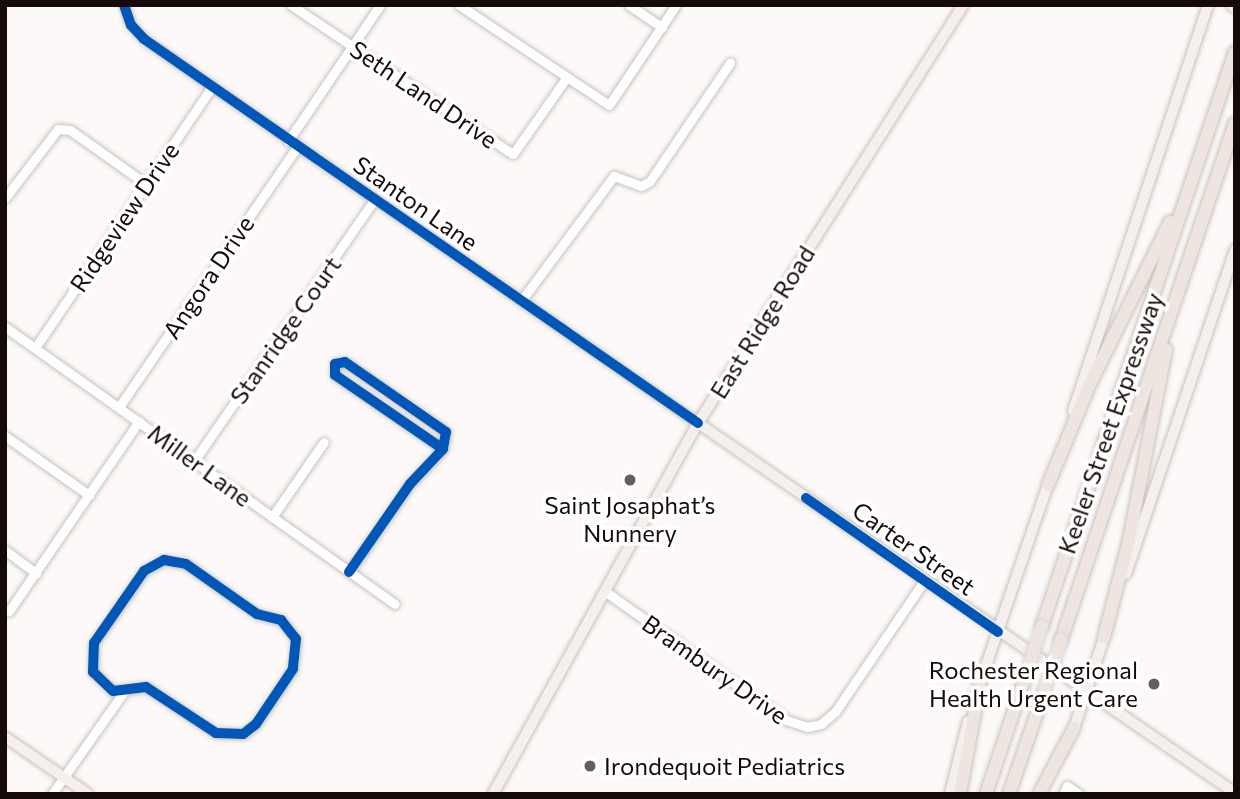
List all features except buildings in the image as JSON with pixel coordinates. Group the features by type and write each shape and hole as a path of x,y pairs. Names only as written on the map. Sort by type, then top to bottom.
{"highway":[{"name":"Keeler Street Expressway","path":"985,794 1235,52"},
{"path":"1048,485 1089,386 1162,241 1214,115"},
{"name":"Keeler Street Expressway","path":"1009,794 1235,123"},
{"path":"1104,637 1129,540 1160,375 1209,201"},
{"path":"960,794 981,683"},
{"path":"1039,794 1074,727"}],"main road":[{"name":"East Ridge Road","path":"493,794 698,423 963,5"},
{"path":"950,794 981,683 1208,5"},
{"path":"1045,794 1074,727 1235,250"},
{"name":"Carter Street","path":"698,423 1235,793"},
{"path":"5,737 88,794"}],"street":[{"name":"Stanton Lane","path":"124,5 131,25 144,39 698,423"},
{"name":"Seth Land Drive","path":"291,5 513,154 566,77"},
{"path":"288,141 380,5"},
{"path":"459,5 609,105 676,5"},
{"path":"629,5 662,27"},
{"path":"521,301 614,176 640,186 650,181 730,63"},
{"name":"Ridgeview Drive","path":"35,348 212,87"},
{"path":"5,198 58,129 70,131 146,184"},
{"name":"Angora Drive","path":"119,407 297,147"},
{"name":"Stanridge Court","path":"194,461 375,199"},
{"name":"Miller Lane","path":"5,327 395,604"},
{"path":"349,572 410,484 443,449 446,432 345,362 335,364 335,375 443,449"},
{"path":"9,611 139,421"},
{"path":"5,436 89,495"},
{"path":"272,516 324,442"},
{"path":"5,550 36,573"},
{"path":"52,794 123,693 146,687 211,731 237,736 256,724 293,669 298,645 281,621 257,614 186,564 159,561 145,571 92,650 95,677 107,689 123,693"},
{"name":"Brambury Drive","path":"606,592 786,720 807,727 821,724 835,712 924,581"},
{"path":"1065,790 1079,794"}],"cycle path":[{"path":"124,5 131,25 144,39 698,423"},
{"path":"349,572 410,484 443,449 335,375 335,364 345,362 446,432 443,449"},
{"path":"806,498 998,632"},
{"path":"164,560 186,564 257,614 281,620 296,639 293,669 256,724 243,734 216,733 146,687 113,691 93,672 94,643 144,571 164,560"}],"place":[{"name":"Saint Josaphat’s Nunnery","path":"630,480"},
{"name":"Rochester Regional Health Urgent Care","path":"1154,684"},
{"name":"Irondequoit Pediatrics","path":"590,766"}]}
